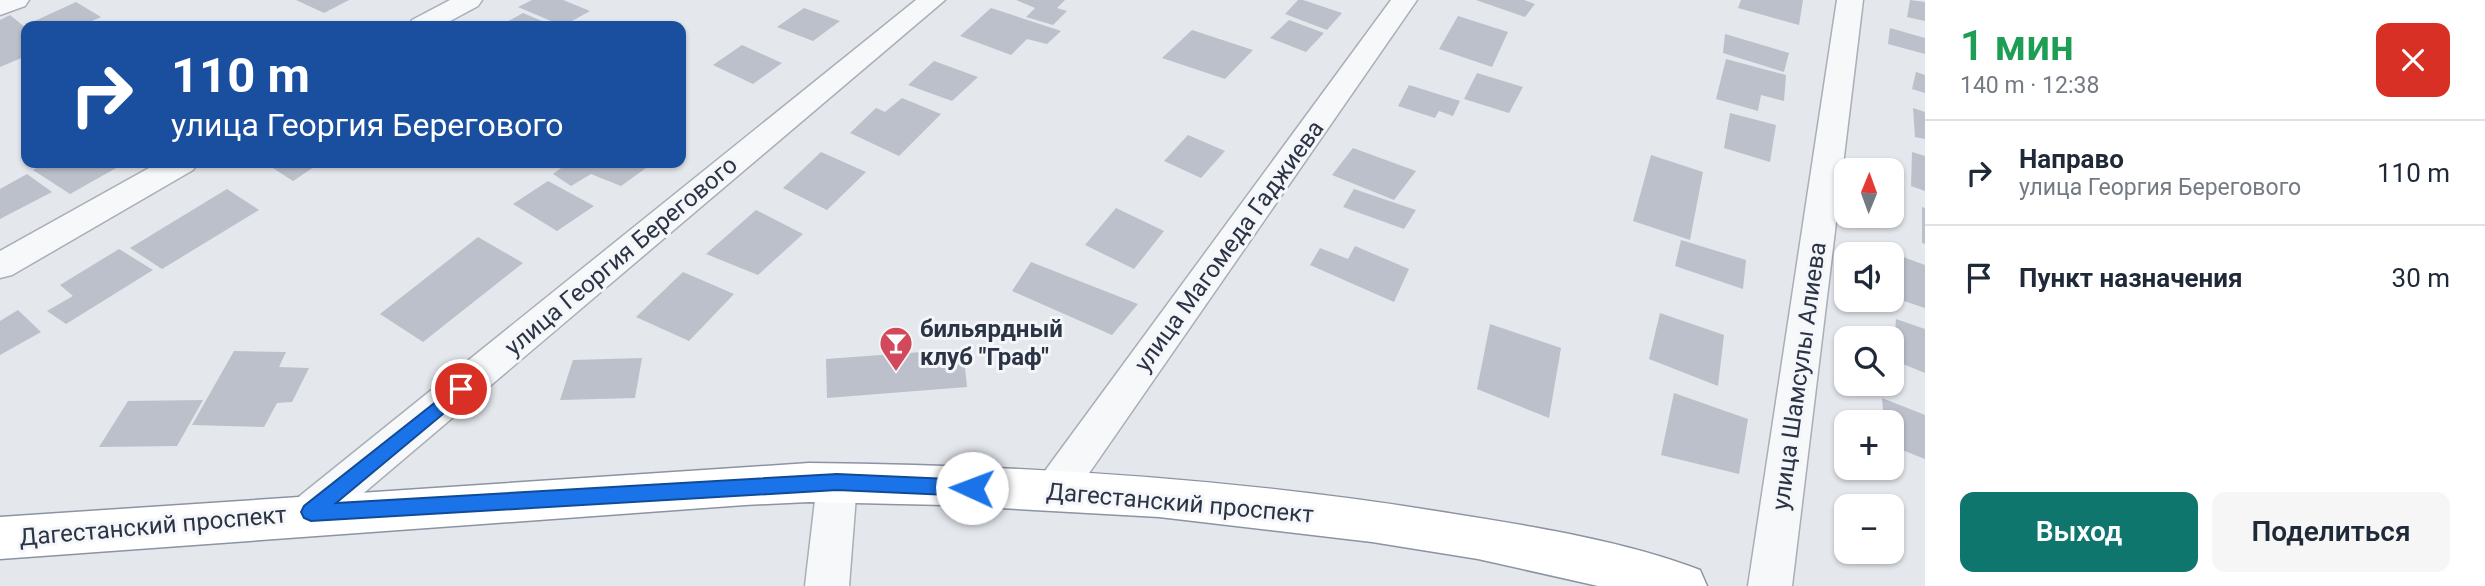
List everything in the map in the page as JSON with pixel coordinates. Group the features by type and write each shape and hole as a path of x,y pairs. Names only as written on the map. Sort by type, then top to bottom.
{"highway":[{"name":"Дагестанский проспект","path":"0,538 311,512 837,482 1243,504 1411,528 1613,566 1683,586"}],"street":[{"path":"0,7 16,0"},
{"path":"431,21 468,0"},
{"name":"улица Георгия Берегового","path":"311,512 932,0"},
{"name":"улица Магомеда Гаджиева","path":"1053,492 1404,0"},
{"name":"улица Шамсулы Алиева","path":"1770,586 1850,0"},
{"path":"0,266 172,168"},
{"path":"827,586 837,482"}],"building":[{"path":"296,0 349,0 324,13"},
{"path":"532,0 563,0 590,11 572,21 551,21 518,7"},
{"path":"1016,0 1065,0 1057,8 1067,11 1053,25 1026,17 1035,8"},
{"path":"1298,0 1342,13 1327,30 1285,14"},
{"path":"1476,0 1524,0 1535,4 1525,17"},
{"path":"1741,0 1803,0 1799,25 1738,8"},
{"path":"1910,0 1925,2 1925,21 1907,17"},
{"path":"76,2 101,17 92,21 35,21"},
{"path":"804,8 840,21 813,41 777,27"},
{"path":"991,8 1061,31 1047,44 1027,39 1011,55 960,36"},
{"path":"523,13 542,21 508,21"},
{"path":"10,15 21,24 21,58 0,67 0,20"},
{"path":"1458,16 1508,32 1492,67 1439,49"},
{"path":"1289,20 1324,33 1306,52 1270,38"},
{"path":"1890,28 1925,38 1925,54 1888,44"},
{"path":"1192,30 1253,50 1225,79 1162,58"},
{"path":"1725,34 1789,53 1784,72 1723,53"},
{"path":"742,45 782,63 753,84 713,65"},
{"path":"1726,59 1786,75 1784,101 1761,95 1758,111 1716,99"},
{"path":"934,61 978,77 952,101 908,85"},
{"path":"1916,72 1925,75 1925,93 1912,89"},
{"path":"1477,73 1523,87 1509,113 1464,99"},
{"path":"1409,85 1460,101 1453,116 1439,111 1435,118 1398,106"},
{"path":"902,98 941,114 899,156 850,133 876,108 885,112"},
{"path":"1913,108 1925,112 1925,139 1915,137"},
{"path":"1730,113 1776,125 1770,162 1724,148"},
{"path":"1188,135 1225,151 1201,178 1164,161"},
{"path":"1353,148 1416,171 1394,200 1332,175"},
{"path":"821,152 866,172 827,210 783,188"},
{"path":"1912,152 1925,156 1925,191 1911,186"},
{"path":"1651,155 1703,172 1690,240 1633,221"},
{"path":"37,168 116,168 70,194 33,170"},
{"path":"273,168 312,168 293,181"},
{"path":"561,168 646,168 621,186 591,174 571,186 553,174"},
{"path":"27,174 52,192 0,219 0,189"},
{"path":"548,181 594,206 557,231 513,204"},
{"path":"227,189 259,210 162,269 130,248"},
{"path":"1354,189 1416,210 1404,229 1343,207"},
{"path":"1922,207 1925,208 1925,244 1922,243"},
{"path":"1116,208 1164,231 1134,269 1085,245"},
{"path":"756,210 803,234 758,275 706,254"},
{"path":"478,237 523,263 423,342 380,314"},
{"path":"1681,240 1746,260 1743,289 1675,266"},
{"path":"1355,246 1409,269 1394,302 1310,265 1320,248 1348,259"},
{"path":"119,249 153,270 66,324 47,311 73,296 60,285"},
{"path":"1904,257 1925,265 1925,308 1904,301"},
{"path":"1031,262 1138,304 1112,335 1012,291"},
{"path":"683,272 734,294 689,341 636,317"},
{"path":"18,310 41,332 0,355 0,321"},
{"path":"1660,313 1724,335 1718,386 1649,359"},
{"path":"1896,319 1925,329 1925,373 1904,364 1904,326 1895,326"},
{"path":"1490,324 1561,348 1549,418 1477,389"},
{"name":"бильярдный клуб \"Граф\"","path":"963,349 967,387 827,398 826,359"},
{"path":"234,351 286,352 279,367 309,368 292,402 277,403 264,427 192,425"},
{"path":"642,358 635,398 560,400 573,360"},
{"path":"1674,393 1748,419 1739,474 1661,455"},
{"path":"1882,398 1925,415 1925,459 1904,451 1904,410 1883,410"},
{"path":"203,400 177,446 99,447 128,401"}],"place":[{"name":"бильярдный клуб \"Граф\"","path":"896,373"}],"route":[{"path":"461,389 311,512 837,482 972,488"}]}
